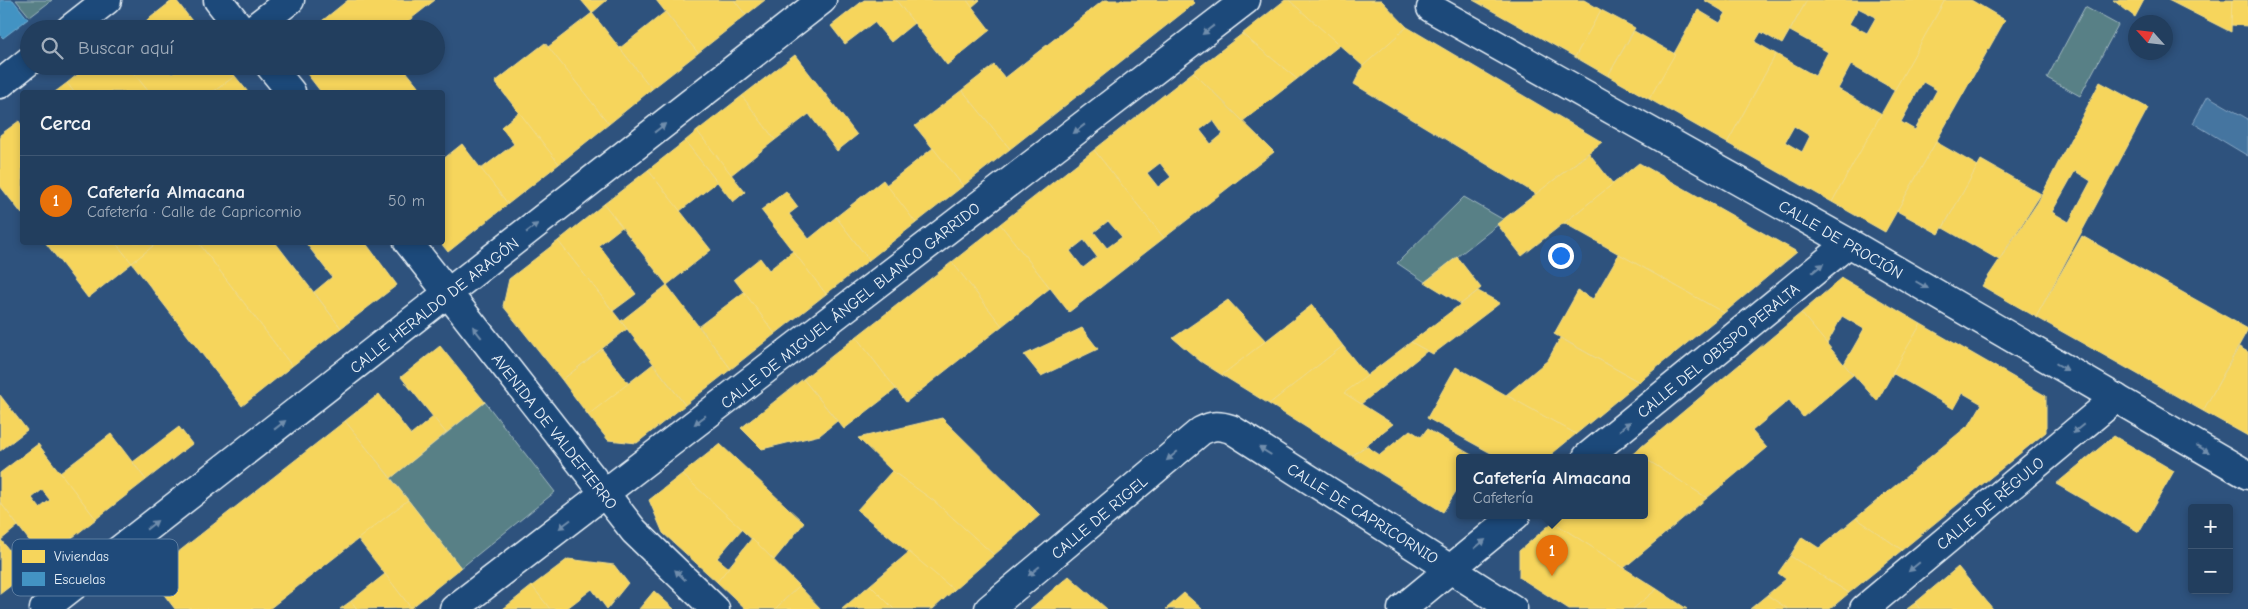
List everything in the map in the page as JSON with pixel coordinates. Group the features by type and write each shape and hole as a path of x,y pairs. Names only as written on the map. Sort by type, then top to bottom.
{"street":[{"path":"81,20 106,0"},
{"path":"218,0 234,20"},
{"path":"264,20 290,0"},
{"name":"CALLE HERALDO DE ARAGÓN","path":"134,539 822,0"},
{"name":"CALLE DE MIGUEL ÁNGEL BLANCO GARRIDO","path":"454,609 1246,0"},
{"name":"CALLE DE PROCIÓN","path":"1431,8 1850,243 2248,475"},
{"path":"0,84 20,68"},
{"path":"277,75 289,90"},
{"name":"CALLE DEL OBISPO PERALTA","path":"1591,454 1850,243"},
{"name":"AVENIDA DE VALDEFIERRO","path":"410,245 634,531 715,609"},
{"name":"CALLE DE RÉGULO","path":"1864,609 2116,398"},
{"name":"CALLE DE CAPRICORNIO","path":"1211,426 1221,425 1231,429 1513,609"},
{"name":"CALLE DE RIGEL","path":"989,609 1201,431 1211,426"},
{"path":"1402,609 1511,519"},
{"name":"CALLE HERALDO DE ARAGÓN","path":"44,609 61,596"}],"green space":[{"path":"16,0 52,0 30,17"},
{"path":"2085,7 2118,25 2080,96 2047,78"},
{"path":"1464,197 1504,220 1425,282 1397,263"},
{"path":"485,402 555,492 461,568 391,478"}],"water":[{"path":"2208,96 2248,119 2248,156 2193,123"}],"building: Viviendas":[{"path":"173,0 176,0 191,20 147,20"},
{"path":"348,0 435,0 409,20 323,20"},
{"path":"581,0 607,0 592,13"},
{"path":"656,0 734,0 746,15 698,53"},
{"path":"734,0 765,0 746,15"},
{"path":"864,0 896,0 914,23 891,42 874,22 845,44 831,26"},
{"path":"896,0 967,0 990,30 947,65"},
{"path":"967,0 980,0 972,7"},
{"path":"1104,0 1192,0 1195,3 1010,149 962,90 994,65 1005,78"},
{"path":"1285,0 1289,0 1340,45 1297,79 1242,34"},
{"path":"1289,0 1381,0 1407,27 1363,66"},
{"path":"1473,0 1584,0 1601,10 1575,57"},
{"path":"1704,0 1807,0 1782,44 1761,32 1755,42 1776,54 1727,143 1649,99 1698,10 1720,23 1726,13"},
{"path":"1807,0 1945,0 1895,90 1851,65 1838,89 1882,114 1832,202 1727,143 1776,54 1815,76 1828,52 1790,31","holes":["1858,8 1876,17 1867,33 1849,24","1794,126 1810,136 1802,152 1785,142"]},
{"path":"1945,0 1971,0 2005,20 1885,232 1832,202","holes":["1923,82 1937,90 1915,130 1901,122"]},
{"path":"2113,0 2144,0 2136,15 2132,15"},
{"path":"2168,0 2232,0 2231,32"},
{"path":"2232,0 2248,0 2248,26 2231,25"},
{"path":"1601,10 1635,28 1608,76 1575,57"},
{"path":"665,12 698,53 652,89 620,48"},
{"path":"592,13 652,89 609,124 548,47"},
{"path":"1407,27 1602,142 1536,194 1354,84 1363,66"},
{"path":"1634,31 1675,54 1649,99 1608,76"},
{"path":"1242,34 1297,79 1243,121 1193,72"},
{"path":"545,43 609,124 559,164 495,82"},
{"path":"795,55 857,135 837,151 809,114 775,140 742,96"},
{"path":"1193,72 1274,152 1164,238 1094,150","holes":["1213,120 1223,134 1211,144 1200,130","1160,163 1171,177 1158,187 1147,173"]},
{"path":"77,75 135,75 147,90 72,90 67,83"},
{"path":"135,75 235,76 216,90 147,90"},
{"path":"308,75 409,75 421,90 319,90"},
{"path":"235,76 246,90 216,90"},
{"path":"2100,82 2148,108 2036,317 1982,286 2038,202","holes":["2075,171 2091,181 2069,222 2052,212"]},
{"path":"67,83 72,90 58,90"},
{"path":"962,90 1010,149 963,186 915,126"},
{"path":"742,96 775,140 731,175 697,131"},
{"path":"519,112 559,164 508,204 481,169 514,144 501,127"},
{"path":"19,121 20,211 0,186 0,135"},
{"path":"697,131 745,192 733,202 685,141"},
{"path":"685,141 717,182 680,211 648,170"},
{"path":"1936,142 1978,166 1939,234 1897,211"},
{"path":"462,144 508,204 448,252 442,245 445,245 445,158"},
{"path":"933,148 963,186 916,223 886,185"},
{"path":"1094,150 1164,238 1069,312 1000,224","holes":["1108,221 1122,237 1107,248 1094,232","1084,240 1097,257 1083,268 1070,251"]},
{"path":"1589,153 1613,184 1522,256 1497,224"},
{"path":"1981,160 2041,194 1999,260 1943,228"},
{"path":"1639,163 1797,252 1724,313 1564,223"},
{"path":"648,170 711,250 667,285 604,204"},
{"path":"883,180 916,223 869,260 836,217"},
{"path":"786,191 798,207 789,214 809,239 836,217 869,260 826,294 761,210"},
{"path":"604,204 622,227 599,245 636,294 613,311 558,241"},
{"path":"1000,224 1050,288 1002,326 952,262"},
{"path":"2082,236 2248,329 2203,411 2036,317"},
{"path":"558,241 627,329 562,380 503,306 509,279"},
{"path":"47,245 117,245 132,263 88,298"},
{"path":"117,245 154,245 132,263"},
{"path":"154,245 200,245 292,366 242,406 132,263"},
{"path":"200,245 277,245 341,328 292,366"},
{"path":"307,245 367,245 397,285 341,328 314,292 332,277"},
{"path":"793,251 826,294 775,334 734,279 760,258 769,270"},
{"path":"1619,254 1724,313 1639,382 1554,334 1578,291 1593,299"},
{"path":"1457,257 1481,288 1461,304 1425,282"},
{"path":"952,262 1002,326 906,402 856,337"},
{"path":"1842,278 1921,324 1877,401 1844,364 1864,329 1842,316 1827,344 1801,313"},
{"path":"667,285 731,369 685,405 621,321"},
{"path":"1478,291 1500,303 1433,354 1411,342"},
{"path":"744,292 775,334 731,369 699,326"},
{"path":"1228,300 1266,341 1222,375 1200,361 1173,338"},
{"path":"1312,305 1343,346 1269,404 1222,375"},
{"path":"1801,313 1853,375 1803,417 1789,400 1752,431 1767,448 1707,498 1648,460 1648,454 1638,454 1635,452"},
{"path":"1921,324 2046,396 2046,432 1902,550 1856,518 1970,424 1982,404 1963,393 1954,409 1892,373"},
{"path":"1082,328 1098,349 1041,376 1024,355"},
{"path":"856,337 896,389 844,429 803,379"},
{"path":"1560,338 1639,382 1576,434 1506,395 1548,360"},
{"path":"1411,342 1427,351 1361,404 1344,393"},
{"path":"440,346 485,402 446,433 401,377"},
{"path":"1343,346 1367,376 1344,393 1393,424 1352,456 1269,404"},
{"path":"2239,347 2248,352 2248,436 2203,411"},
{"path":"602,349 629,384 588,415 562,380"},
{"path":"653,364 685,405 637,443 608,440 588,415"},
{"path":"1456,367 1576,434 1552,454 1493,454 1427,418"},
{"path":"803,379 837,421 820,435 762,449 741,428"},
{"path":"379,394 411,435 433,417 446,433 391,478 345,421"},
{"path":"0,395 27,430 0,451"},
{"path":"942,418 1040,515 994,555 934,501 892,471 858,438"},
{"path":"345,421 408,500 269,609 175,609 165,596 178,596 178,552"},
{"path":"179,427 192,444 146,480 133,462"},
{"path":"1427,429 1470,454 1456,454 1456,491 1443,512 1352,456 1366,446 1380,455 1410,430 1421,437"},
{"path":"111,434 146,480 96,519 60,473"},
{"path":"2114,436 2174,471 2139,532 2056,484"},
{"path":"38,444 96,519 71,539 28,539 0,502 0,473","holes":["42,490 50,500 40,508 32,498"]},
{"path":"720,444 804,523 774,560 682,474"},
{"path":"1648,461 1707,498 1624,568 1553,522 1557,519 1648,519"},
{"path":"892,471 934,501 994,555 954,590 857,510"},
{"path":"682,474 742,529 717,558 729,568 717,582 663,533 649,500"},
{"path":"408,500 461,568 411,608 358,539"},
{"path":"0,502 18,526 1,540 12,554 12,585 0,594"},
{"path":"1856,518 1902,550 1849,593 1790,556 1802,537 1819,548"},
{"path":"1553,522 1657,589 1633,609 1569,609 1519,577 1519,551"},
{"path":"752,538 799,586 775,609 746,609 717,582"},
{"path":"909,552 954,590 933,609 894,609 870,585"},
{"path":"1790,556 1849,593 1830,609 1788,609 1767,595 1786,579 1778,573"},
{"path":"568,559 614,565 628,583 607,609 592,589 566,609 550,609 532,586"},
{"path":"1958,567 1993,609 1920,609 1915,603"},
{"path":"385,574 411,608 357,609 351,601"},
{"path":"1069,576 1107,609 1030,609"},
{"path":"870,585 894,609 842,609"},
{"path":"532,586 550,609 503,609"},
{"path":"799,586 821,609 775,609"},
{"path":"1657,589 1687,609 1633,609"},
{"path":"654,591 674,609 639,609"},
{"path":"1184,593 1202,609 1166,609"},
{"path":"1767,595 1788,609 1750,609"},
{"path":"351,601 357,609 340,609"},
{"path":"1915,603 1920,609 1907,609"}],"building: Escuelas":[{"path":"0,0 13,0 28,19 20,20 20,25 3,38 0,35"}],"place":[{"name":"Cafetería Almacana","path":"1552,576"}]}
